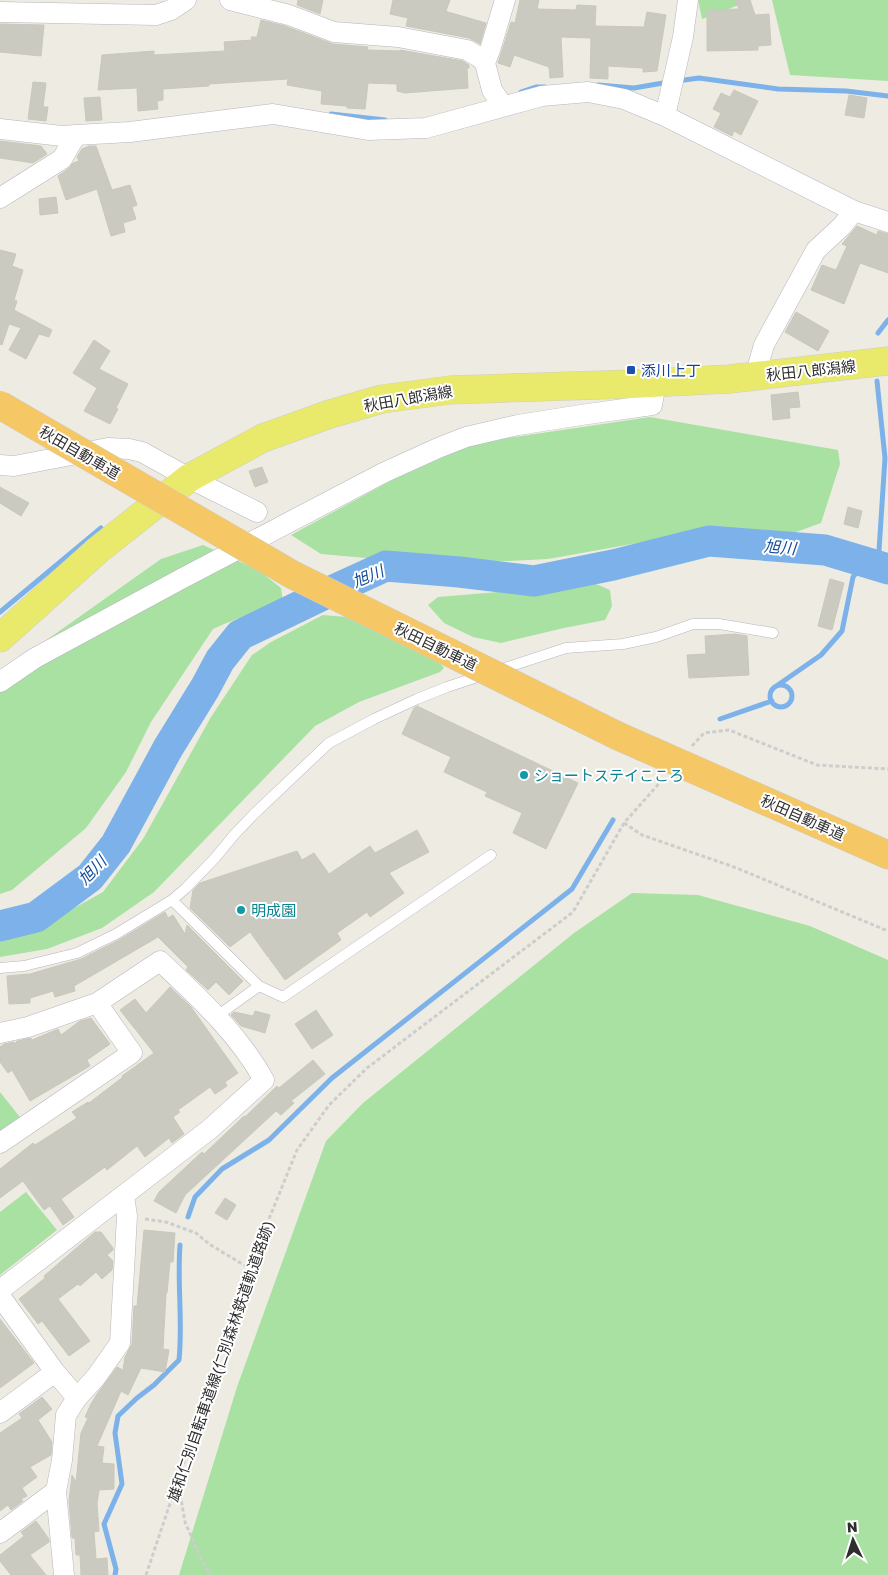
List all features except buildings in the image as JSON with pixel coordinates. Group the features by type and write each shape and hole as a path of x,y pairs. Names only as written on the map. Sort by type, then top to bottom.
{"highway":[{"name":"秋田自動車道","path":"0,405 293,575 618,736 888,855"}],"main road":[{"name":"秋田八郎潟線","path":"0,638 98,550 189,478 263,438 330,414 382,399 450,390 656,383 755,376 888,361"}],"street":[{"path":"0,12 156,15 171,10 186,0"},
{"path":"230,0 289,15 334,32 398,36 468,50 485,63"},
{"path":"499,101 492,90 485,63 504,0"},
{"path":"665,116 683,37 688,0"},
{"path":"0,128 62,136 130,132 273,114 368,130 426,128 499,101 588,92 624,100 665,116 854,210 888,222"},
{"path":"0,198 62,159 76,135"},
{"path":"755,376 764,345 816,250 842,226 854,210"},
{"path":"0,682 35,658 383,473 466,437 518,425 652,405 656,383"},
{"path":"0,465 14,466 108,448 129,449 142,452 257,512"},
{"path":"0,1033 28,1027 97,1003 160,961 217,1016 254,1061 264,1080 210,1130 0,1290"},
{"path":"0,1143 132,1053 97,1003"},
{"path":"64,1575 56,1491 62,1460 66,1415 77,1398 96,1378 120,1342 127,1216 124,1196"},
{"path":"0,1296 55,1372 77,1398"},
{"path":"0,1413 55,1372"},
{"path":"0,1532 56,1491"}],"lane":[{"path":"0,968 24,966 76,954 116,934 172,900 215,858 255,813 329,743 417,699 566,648 623,644 656,637 693,624 719,624 773,633"},
{"path":"172,900 259,986 283,997 491,855"},
{"path":"217,1016 259,986"}],"path":[{"path":"691,748 704,733 729,730 817,765 888,769"},
{"name":"雄和仁別自転車道線(仁別森林鉄道軌道路跡)","path":"146,1575 249,1268 297,1150 329,1105 367,1068 573,912 624,823 664,778"},
{"path":"624,823 642,835 734,867 888,931"},
{"path":"127,1216 166,1222 196,1233 249,1268"},
{"path":"178,1481 185,1522 201,1559 211,1575"}],"green space":[{"path":"698,0 752,0 702,19"},
{"path":"772,0 888,0 888,81 790,75"},
{"path":"650,417 838,450 840,464 821,523 788,535 705,531 548,559 509,561 389,560 321,554 291,535 396,478 475,443"},
{"path":"203,545 258,570 281,588 283,602 213,629 151,722 126,772 86,828 12,890 0,894 0,686 48,639 161,559"},
{"path":"596,584 610,590 612,606 605,620 501,643 473,637 444,623 428,605 438,597"},
{"path":"323,615 347,617 432,654 444,668 440,672 359,702 315,726 154,892 102,928 47,949 0,957 0,936 40,927 103,892 143,839 211,717 252,655 271,642"},
{"path":"632,893 698,895 810,926 888,960 888,1575 179,1575 237,1387 326,1141 363,1103 574,933"},
{"path":"0,1092 23,1121 0,1137"},
{"path":"26,1192 57,1230 0,1275 0,1212"}],"waterway":[{"path":"677,81 699,78 778,89 846,91 888,96"},
{"path":"598,85 634,88 669,82"},
{"path":"521,92 536,87 545,87"},
{"path":"331,114 385,120"},
{"path":"878,333 888,320"},
{"path":"877,381 885,458 878,566"},
{"path":"0,612 101,528"},
{"name":"旭川","path":"0,926 36,917 90,877 116,844 168,748 220,660 240,635 386,566 534,581 613,565 709,541 825,550 888,569"},
{"path":"775,687 821,655 842,631 853,577 865,562"},
{"path":"781,685 789,688 792,696 789,704 781,707 773,704 770,696 773,688 781,685"},
{"path":"720,719 772,701"},
{"path":"188,1217 195,1197 222,1169 269,1140 332,1078 572,889 613,820"},
{"path":"115,1575 116,1569 104,1524 122,1484 115,1433 118,1416 154,1385 179,1360 180,1245"}],"place":[{"name":"添川上丁","path":"631,370"},
{"name":"ショートステイこころ","path":"524,775"},
{"name":"明成園","path":"241,910"}]}
